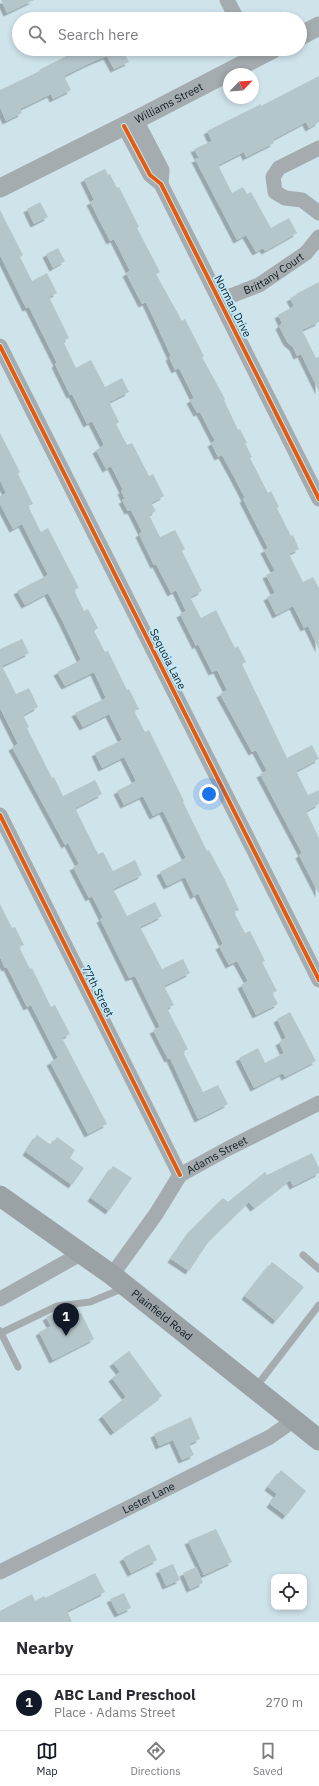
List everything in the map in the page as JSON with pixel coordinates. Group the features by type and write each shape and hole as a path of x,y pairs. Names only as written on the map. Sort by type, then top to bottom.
{"main road":[{"name":"Plainfield Road","path":"0,1196 120,1281 319,1440"}],"street":[{"path":"227,0 233,12"},
{"path":"307,32 319,26"},
{"name":"Williams Street","path":"0,188 130,123 249,56"},
{"name":"Norman Drive","path":"130,123 162,170 161,184 319,499"},
{"path":"319,148 279,168 273,177 275,192 285,198 302,200 319,213"},
{"name":"Brittany Court","path":"220,300 259,285 306,253 319,237"},
{"name":"Sequoia Lane","path":"0,346 319,980"},
{"name":"77th Street","path":"0,815 180,1176"},
{"name":"Adams Street","path":"120,1281 156,1214 180,1176 229,1148 319,1103"},
{"path":"0,1299 82,1253"},
{"name":"Lester Lane","path":"0,1572 270,1438 294,1420"}],"lane":[{"path":"303,1254 319,1269"},
{"path":"18,1367 0,1332 57,1306 90,1302 120,1281"},
{"path":"254,1389 319,1305"}],"building":[{"path":"1,0 34,0 7,13"},
{"path":"66,56 107,56 64,76 71,90 53,99 51,94 20,109 22,113 6,121 0,107 0,90 40,71 39,70"},
{"path":"107,56 126,56 129,62 114,69"},
{"path":"319,76 319,122 309,128 306,122 272,140 274,143 246,157 244,152 218,165 232,193 243,187 247,194 251,192 271,228 289,218 297,233 265,251 263,248 256,252 246,235 237,240 195,159 199,158 194,149 212,141 207,131 261,104 261,106"},
{"path":"105,169 108,175 110,174 117,188 119,187 139,227 137,228 160,272 156,274 182,321 185,319 204,356 202,357 225,399 224,400 238,430 240,429 247,443 245,443 252,457 250,458 268,493 271,491 279,507 277,508 291,536 293,535 299,549 289,554 303,582 313,577 319,588 319,649 308,626 304,628 293,606 276,615 267,597 275,593 266,575 275,571 264,550 268,548 243,499 245,498 233,475 222,455 218,457 211,443 215,441 200,412 197,413 190,400 194,398 179,368 175,370 169,357 171,356 146,302 142,304 126,273 130,271 114,239 110,241 90,202 94,200 84,179"},
{"path":"40,202 48,217 34,224 27,209"},
{"path":"0,210 23,255 20,257 32,281 47,273 57,293 49,297 69,338 63,341 76,368 91,360 105,387 122,378 129,392 109,402 119,422 116,424 127,445 132,443 149,476 153,474 164,496 151,503 156,511 149,515 160,537 175,530 185,549 182,551 202,591 190,597 201,618 216,610 235,648 238,646 246,662 242,664 287,758 312,745 319,759 296,771 308,795 319,790 319,804 306,811 319,838 319,894 299,855 302,853 260,774 267,771 256,750 252,752 220,694 227,690 217,670 212,672 198,644 196,646 180,614 186,611 176,590 171,593 156,564 154,565 139,534 142,532 131,510 128,511 122,500 125,499 121,491 123,490 111,466 106,469 96,450 104,445 92,421 87,424 72,394 70,395 55,364 57,363 29,307 26,308 0,255"},
{"path":"58,248 65,261 53,268 46,254"},
{"path":"319,282 319,322 302,330 316,358 319,357 319,391 301,354 297,356 293,347 287,342 279,326 282,323 278,315 294,306 290,298"},
{"path":"0,433 20,472 18,474 33,504 28,506 41,532 48,528 79,588 74,590 84,611 88,609 98,628 94,631 105,652 108,651 127,690 129,689 139,709 134,711 145,732 149,730 207,851 209,850 225,880 239,910 234,912 245,933 250,931 265,961 262,962 277,991 272,993 278,1004 256,1015 241,985 248,981 237,961 229,965 219,946 223,944 198,893 194,896 185,877 167,886 160,872 186,858 163,811 153,816 143,796 124,805 117,791 136,781 124,757 102,768 95,753 122,740 109,714 83,727 75,713 106,698 94,672 65,686 57,672 81,660 63,622 48,593 25,605 17,591 48,575 22,524 13,529 0,504 0,496 6,493 0,480"},
{"path":"22,639 29,653 2,666 16,694 29,688 38,707 23,715 29,727 27,728 52,778 54,777 63,796 95,780 102,794 75,808 98,854 103,852 113,871 135,860 142,875 113,889 127,916 155,902 162,916 140,927 162,969 183,959 190,973 164,986 174,1005 167,1008 188,1049 183,1052 203,1092 218,1085 228,1104 198,1119 170,1058 168,1059 153,1030 160,1027 135,976 129,978 100,919 103,918 92,896 89,898 73,867 79,864 68,843 65,845 12,747 18,744 0,708 0,649"},
{"path":"0,904 12,928 15,927 24,945 19,947 30,969 32,968 51,1007 55,1005 70,1034 62,1038 107,1124 88,1134 50,1062 58,1058 31,1005 27,1007 7,967 5,968 0,957"},
{"path":"290,1012 316,1061 285,1077 283,1073 254,1088 239,1058 258,1048 265,1063 284,1053 279,1042 286,1038 277,1019"},
{"path":"37,1135 51,1145 57,1137 75,1150 70,1158 84,1168 72,1185 26,1152"},
{"path":"312,1153 319,1168 319,1173 293,1186 290,1180 254,1208 249,1202 209,1241 189,1271 171,1259 192,1229 223,1198 228,1202 265,1172 267,1175"},
{"path":"113,1166 132,1178 109,1211 91,1198"},
{"path":"272,1262 304,1287 276,1321 245,1296"},
{"path":"58,1311 63,1321 81,1313 94,1339 53,1360 39,1332 51,1326 46,1317"},
{"path":"129,1351 162,1396 114,1432 102,1416 126,1397 112,1378 120,1372 113,1363"},
{"path":"191,1417 200,1439 189,1444 194,1455 182,1460 173,1440 159,1446 154,1434"},
{"path":"281,1470 306,1491 286,1516 270,1504 277,1494 268,1487"},
{"path":"216,1529 232,1562 204,1575 188,1541"},
{"path":"149,1544 157,1560 131,1573 123,1558"},
{"path":"173,1564 180,1580 166,1586 159,1570"},
{"path":"196,1567 203,1583 190,1589 183,1573"},
{"path":"95,1573 105,1592 67,1611 72,1622 0,1622 0,1611 32,1594 35,1601 44,1596 45,1598"},
{"path":"124,1593 131,1608 118,1614 110,1599"}],"cycle path":[{"path":"124,126 150,175 161,184 319,499"},
{"path":"0,346 319,980"},
{"path":"0,815 180,1175"}],"place":[{"name":"ABC Land Preschool","path":"66,1336"}]}
